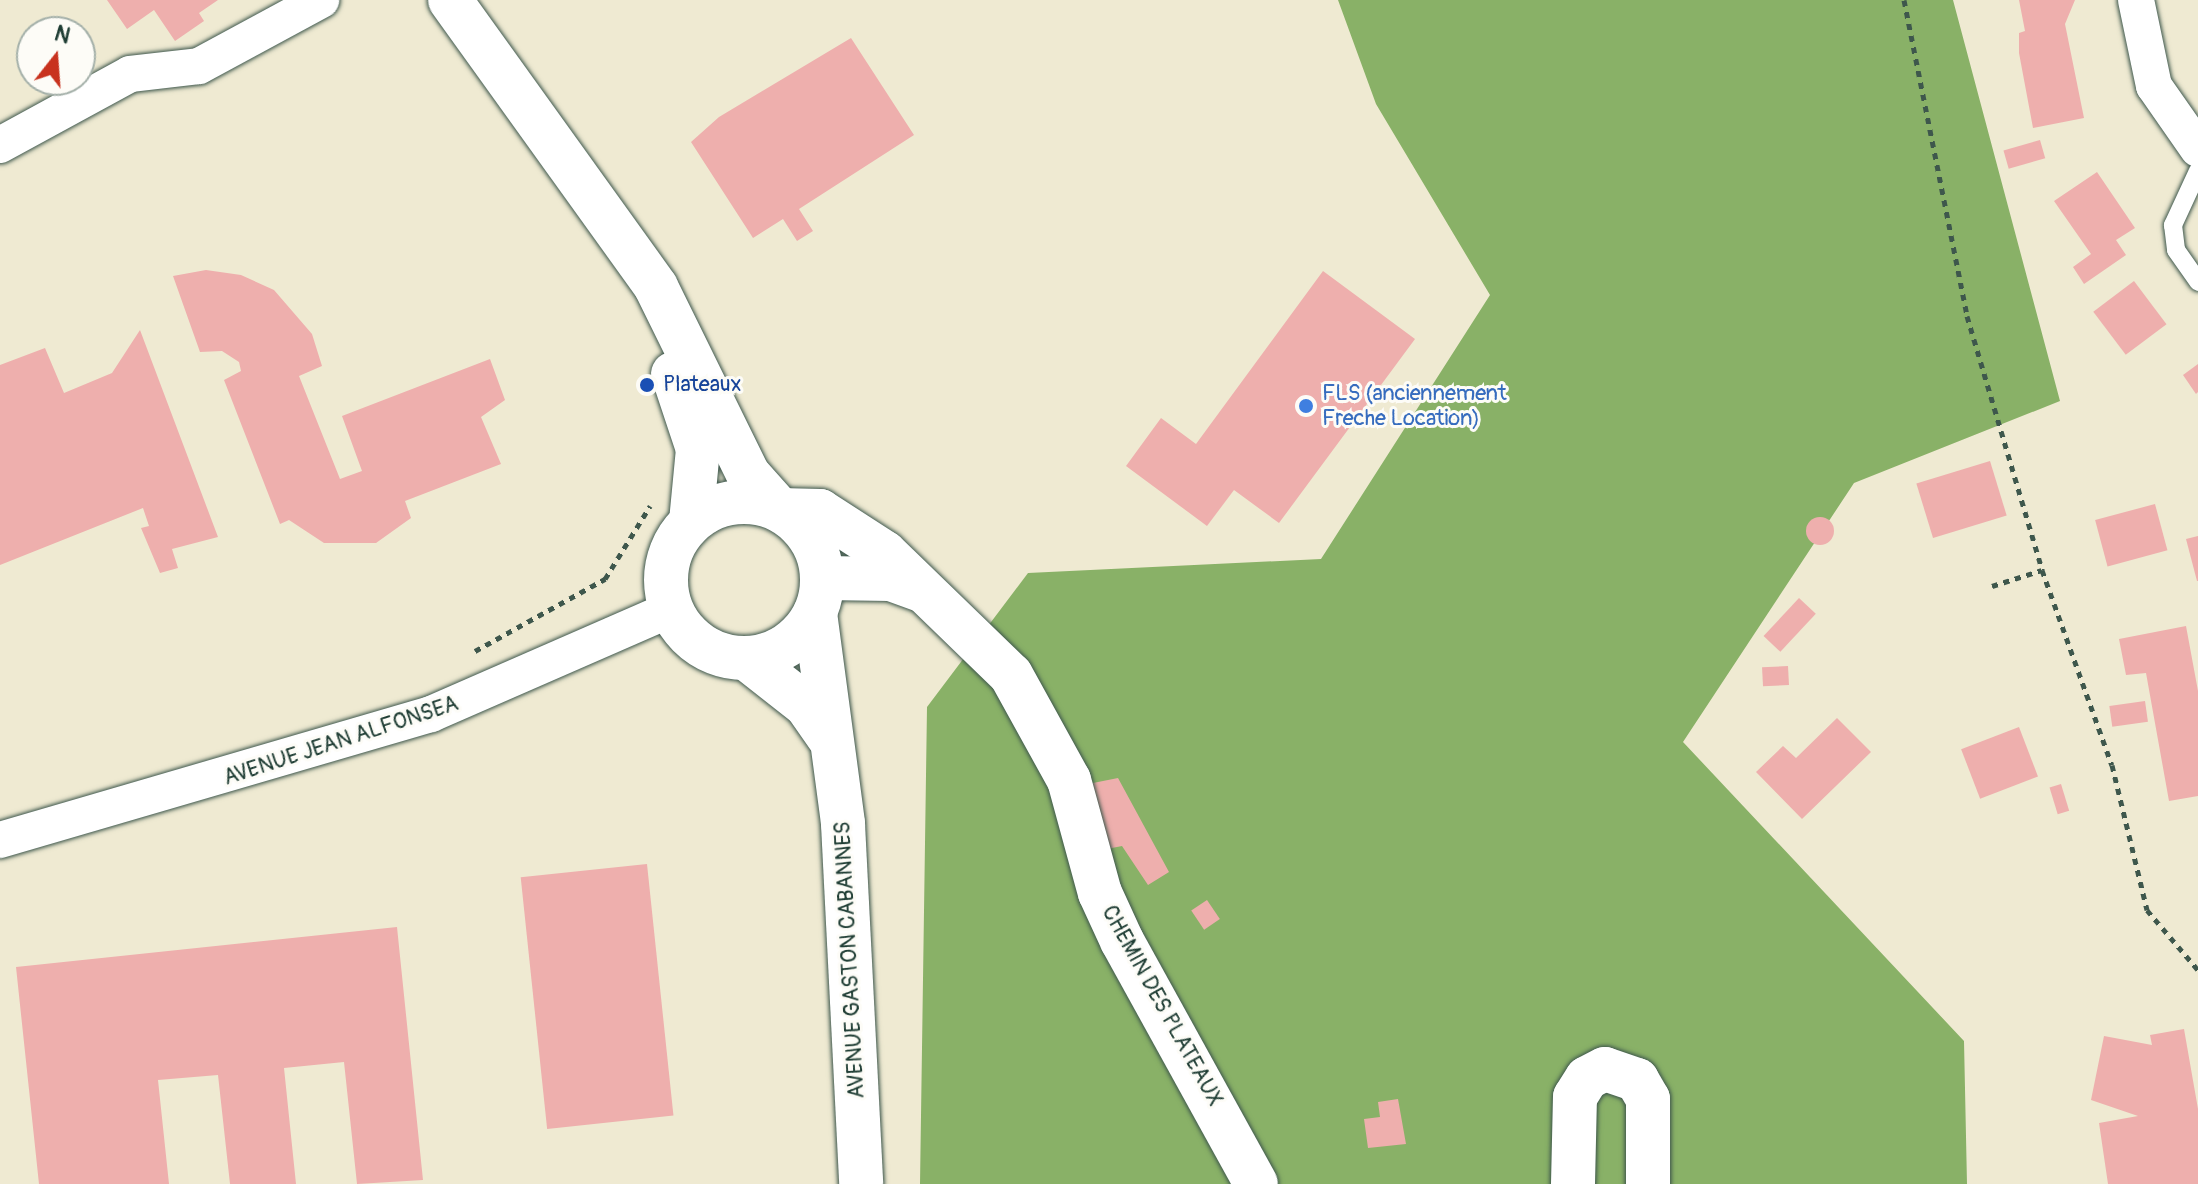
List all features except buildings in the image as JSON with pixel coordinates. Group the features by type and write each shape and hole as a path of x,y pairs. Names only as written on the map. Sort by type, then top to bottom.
{"main road":[{"path":"450,0 547,140 604,208 656,287 700,365 739,461 780,510 810,538 838,577 787,645 746,658 701,645 671,609 668,563 691,522 698,449 689,415 547,140"},
{"path":"691,522 733,502 780,510"},
{"name":"CHEMIN DES PLATEAUX","path":"838,577 922,590 1011,675 1044,725 1069,780 1100,893 1256,1184"},
{"name":"AVENUE GASTON CABANNES","path":"838,577 828,737 843,824 861,1184"},
{"name":"AVENUE GASTON CABANNES","path":"746,658 806,705 828,737"},
{"path":"1573,1184 1575,1097 1587,1078 1605,1069 1637,1080 1648,1099 1648,1184"}],"street":[{"path":"0,145 130,74 199,66 321,0"},
{"path":"2136,0 2154,86 2198,149"},
{"name":"AVENUE JEAN ALFONSEA","path":"0,840 431,714 671,609"}],"lane":[{"path":"2198,171 2173,225 2176,250 2198,282"}],"path":[{"path":"1904,0 1967,316 2042,570 2112,765 2147,910 2198,970"},
{"path":"467,655 605,579 659,492"},
{"path":"1992,586 2042,570"}],"green space":[{"path":"1338,0 1953,0 2060,401 1854,483 1683,742 1964,1041 1967,1184 920,1184 927,707 1028,573 1321,559 1490,295 1376,104"}],"place":[{"name":"Plateaux","path":"647,385"},
{"name":"FLS (anciennement Freche Location)","path":"1306,406"}]}
